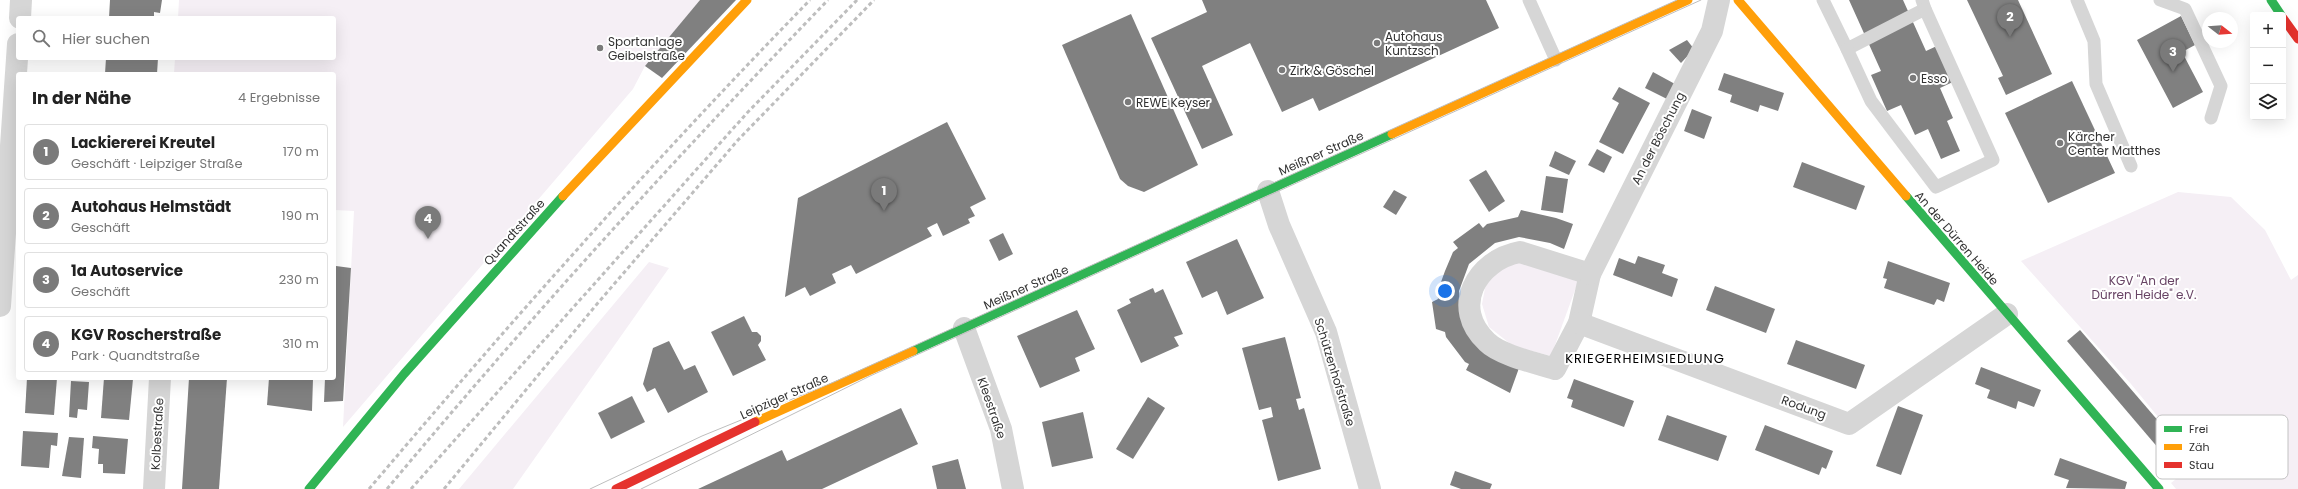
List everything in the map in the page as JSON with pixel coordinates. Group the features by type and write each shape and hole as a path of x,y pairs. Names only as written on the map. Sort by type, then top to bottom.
{"main road":[{"name":"Quandtstraße","path":"309,489 404,374 516,246 747,0"},
{"name":"Meißner Straße","path":"964,328 1688,0"},
{"name":"An der Dürren Heide","path":"1738,0 2007,314 2160,489"},
{"path":"2271,0 2279,12"},
{"path":"2286,22 2298,39"},
{"name":"Leipziger Straße","path":"616,489 746,426 964,328"}],"street":[{"path":"20,16 21,0"},
{"name":"An der Böschung","path":"1590,274 1520,252 1505,254 1491,263 1481,273 1470,297 1470,314 1476,331 1488,343 1502,351 1555,369 1579,323 1590,274 1712,31 1718,0"},
{"path":"17,60 17,72"},
{"path":"0,306 12,203 16,97"},
{"name":"Schützenhofstraße","path":"1268,191 1279,225 1326,332 1370,489"},
{"name":"Rodung","path":"1579,323 1849,424 2007,314"},
{"name":"Kleestraße","path":"964,328 1001,429 1013,489"},
{"name":"Kolbestraße","path":"154,489 160,380"}],"lane":[{"path":"1529,0 1556,60"},
{"path":"1824,0 1846,49 1871,101 1936,187 1993,160 1924,5 1846,49"},
{"path":"2077,0 2094,41 2096,84 2132,166"},
{"path":"2160,0 2185,9 2221,86 2211,118"}],"green space":[{"path":"179,0 700,0 645,66 633,89 343,427 354,211 336,210 336,72 174,72 175,60 336,60 336,16 178,16"},
{"name":"KGV \"An der Dürren Heide\" e.V.","path":"2178,192 2231,197 2265,230 2291,280 2298,275 2298,489 2176,489 2171,483 2176,479 2288,479 2288,415 2157,415 2131,384 2021,261"},
{"path":"649,262 669,268 513,489 459,489"},
{"path":"1533,262 1579,279 1551,356 1513,346 1489,327 1482,304 1487,278 1502,263"}],"building":[{"path":"110,0 162,0 160,13 154,12 154,16 109,16"},
{"path":"700,0 736,0 662,78 645,66"},
{"path":"1202,0 1486,0 1499,28 1319,111 1313,98 1282,112 1250,43 1202,66 1233,135 1202,149 1151,38 1207,12"},
{"name":"Esso","path":"1849,0 1903,0 1926,51 1939,45 1955,81 1940,88 1953,118 1947,121 1960,151 1941,159 1928,129 1915,135 1901,105 1887,111 1871,75 1881,71"},
{"path":"1967,0 2018,0 2052,74 2006,95 1998,78 2003,76"},
{"name":"REWE Keyser","path":"1131,14 1198,165 1144,192 1128,186 1120,179 1062,45"},
{"path":"2181,16 2195,45 2182,52 2203,92 2173,108 2137,40"},
{"path":"1687,40 1694,49 1681,63 1669,50"},
{"path":"106,60 158,60 157,72 105,72"},
{"path":"1653,72 1675,84 1667,99 1645,88"},
{"path":"1724,73 1784,93 1778,111 1760,105 1758,112 1730,102 1732,95 1718,90"},
{"name":"Kärcher Center Matthes","path":"2072,81 2115,173 2048,203 2005,113"},
{"path":"1619,87 1650,103 1623,154 1599,142 1619,103 1612,99"},
{"path":"1692,109 1712,117 1704,139 1684,131"},
{"path":"947,122 986,199 970,207 975,216 968,219 970,223 943,236 937,223 927,228 932,236 856,274 851,265 832,274 836,283 810,296 805,287 785,297 798,198"},
{"path":"1597,149 1612,157 1604,173 1588,165"},
{"path":"1555,151 1576,161 1569,175 1549,166"},
{"path":"1802,162 1865,186 1856,210 1793,187"},
{"path":"1486,170 1505,201 1489,212 1469,180"},
{"path":"1546,176 1568,179 1563,213 1541,210"},
{"path":"1394,190 1407,197 1396,215 1383,207"},
{"path":"1521,210 1556,218 1573,224 1564,249 1550,243 1519,237 1495,243 1469,264 1459,291 1464,326 1519,368 1510,393 1466,370 1469,364 1465,362 1446,337 1445,332 1436,329 1432,302 1438,299 1437,293 1445,271 1453,252 1458,248 1453,242 1479,223 1483,228 1487,224 1518,217"},
{"path":"1003,233 1013,254 999,261 989,240"},
{"path":"1237,239 1264,298 1227,315 1217,291 1202,298 1186,262"},
{"path":"1638,256 1665,265 1662,273 1678,279 1672,297 1613,275 1619,258 1635,264"},
{"path":"1888,261 1950,283 1944,302 1937,299 1934,305 1884,288 1887,279 1883,278"},
{"path":"336,266 351,268 343,401 324,402 325,380 336,380"},
{"path":"1715,286 1775,309 1766,333 1706,310"},
{"path":"1153,288 1155,293 1163,289 1183,334 1174,337 1179,346 1141,363 1117,310 1131,303 1129,299"},
{"path":"1077,310 1095,349 1075,358 1080,371 1040,388 1017,336"},
{"path":"744,316 752,332 757,332 761,336 761,341 758,345 766,360 733,376 711,332"},
{"path":"2080,330 2156,418 2156,445 2067,341"},
{"path":"1285,337 1301,398 1296,399 1299,410 1304,408 1321,469 1278,481 1262,420 1273,417 1271,407 1259,410 1242,348"},
{"path":"1796,340 1865,365 1856,389 1787,364"},
{"path":"669,341 684,370 695,365 708,392 668,413 655,388 647,392 643,384 653,348"},
{"path":"1981,367 2041,390 2034,407 2018,401 2016,409 1987,398 1990,390 1975,384"},
{"path":"1574,379 1634,401 1624,427 1571,407 1573,400 1567,398"},
{"path":"27,380 57,380 54,415 25,413"},
{"path":"104,380 133,380 129,420 101,418"},
{"path":"189,380 227,380 219,489 182,489"},
{"path":"269,380 313,380 312,411 267,405"},
{"path":"71,381 89,382 87,410 78,409 77,418 69,417"},
{"path":"632,396 645,422 611,439 598,413"},
{"path":"1148,397 1165,408 1133,459 1116,449"},
{"path":"1898,406 1923,415 1901,475 1876,466"},
{"path":"901,408 918,444 822,489 698,489 782,450 787,461"},
{"path":"1083,412 1093,458 1052,467 1042,422"},
{"path":"1667,415 1727,436 1718,461 1658,440"},
{"path":"1765,425 1833,451 1826,469 1822,467 1819,475 1755,450"},
{"path":"23,431 58,433 57,446 51,445 49,468 21,466"},
{"path":"93,436 128,439 125,474 103,473 103,464 98,464 99,449 92,448"},
{"path":"69,437 84,438 81,478 62,476"},
{"path":"2060,458 2127,482 2125,489 2066,488 2069,480 2054,475"},
{"path":"958,459 966,489 937,489 932,466"},
{"path":"1455,471 1492,484 1490,489 1461,489 1450,485"}],"tram line":[{"path":"590,489 702,436 834,382 1677,0"},
{"path":"641,489 870,376 1701,0"}],"railway":[{"path":"369,489 585,240 753,59 810,0"},
{"path":"387,489 440,426 603,240 714,119 828,0"},
{"path":"411,489 747,113 857,0"},
{"path":"444,489 597,304 738,140 874,0"}],"traffic: fast":[{"path":"2271,0 2279,12"},
{"path":"913,351 1392,134"},
{"path":"309,489 404,374 563,196"},
{"path":"1906,196 2159,489"}],"traffic: slow":[{"path":"563,196 747,0"},
{"path":"1392,134 1688,0"},
{"path":"1738,0 1906,196"},
{"path":"755,422 913,351"}],"traffic: jam":[{"path":"2286,22 2298,39"},
{"path":"616,489 755,422"}],"place":[{"name":"Autohaus Helmstädt","path":"2010,37"},
{"name":"Autohaus Kuntzsch","path":"1377,43"},
{"name":"Sportanlage Geibelstraße","path":"600,48"},
{"name":"Zirk & Göschel","path":"1282,70"},
{"name":"1a Autoservice","path":"2173,72"},
{"name":"Esso","path":"1913,78"},
{"name":"REWE Keyser","path":"1128,102"},
{"name":"Kärcher Center Matthes","path":"2060,143"},
{"name":"Lackiererei Kreutel","path":"884,211"},
{"name":"KGV Roscherstraße","path":"428,239"}],"district":[{"name":"KRIEGERHEIMSIEDLUNG","path":"1645,358"}]}
